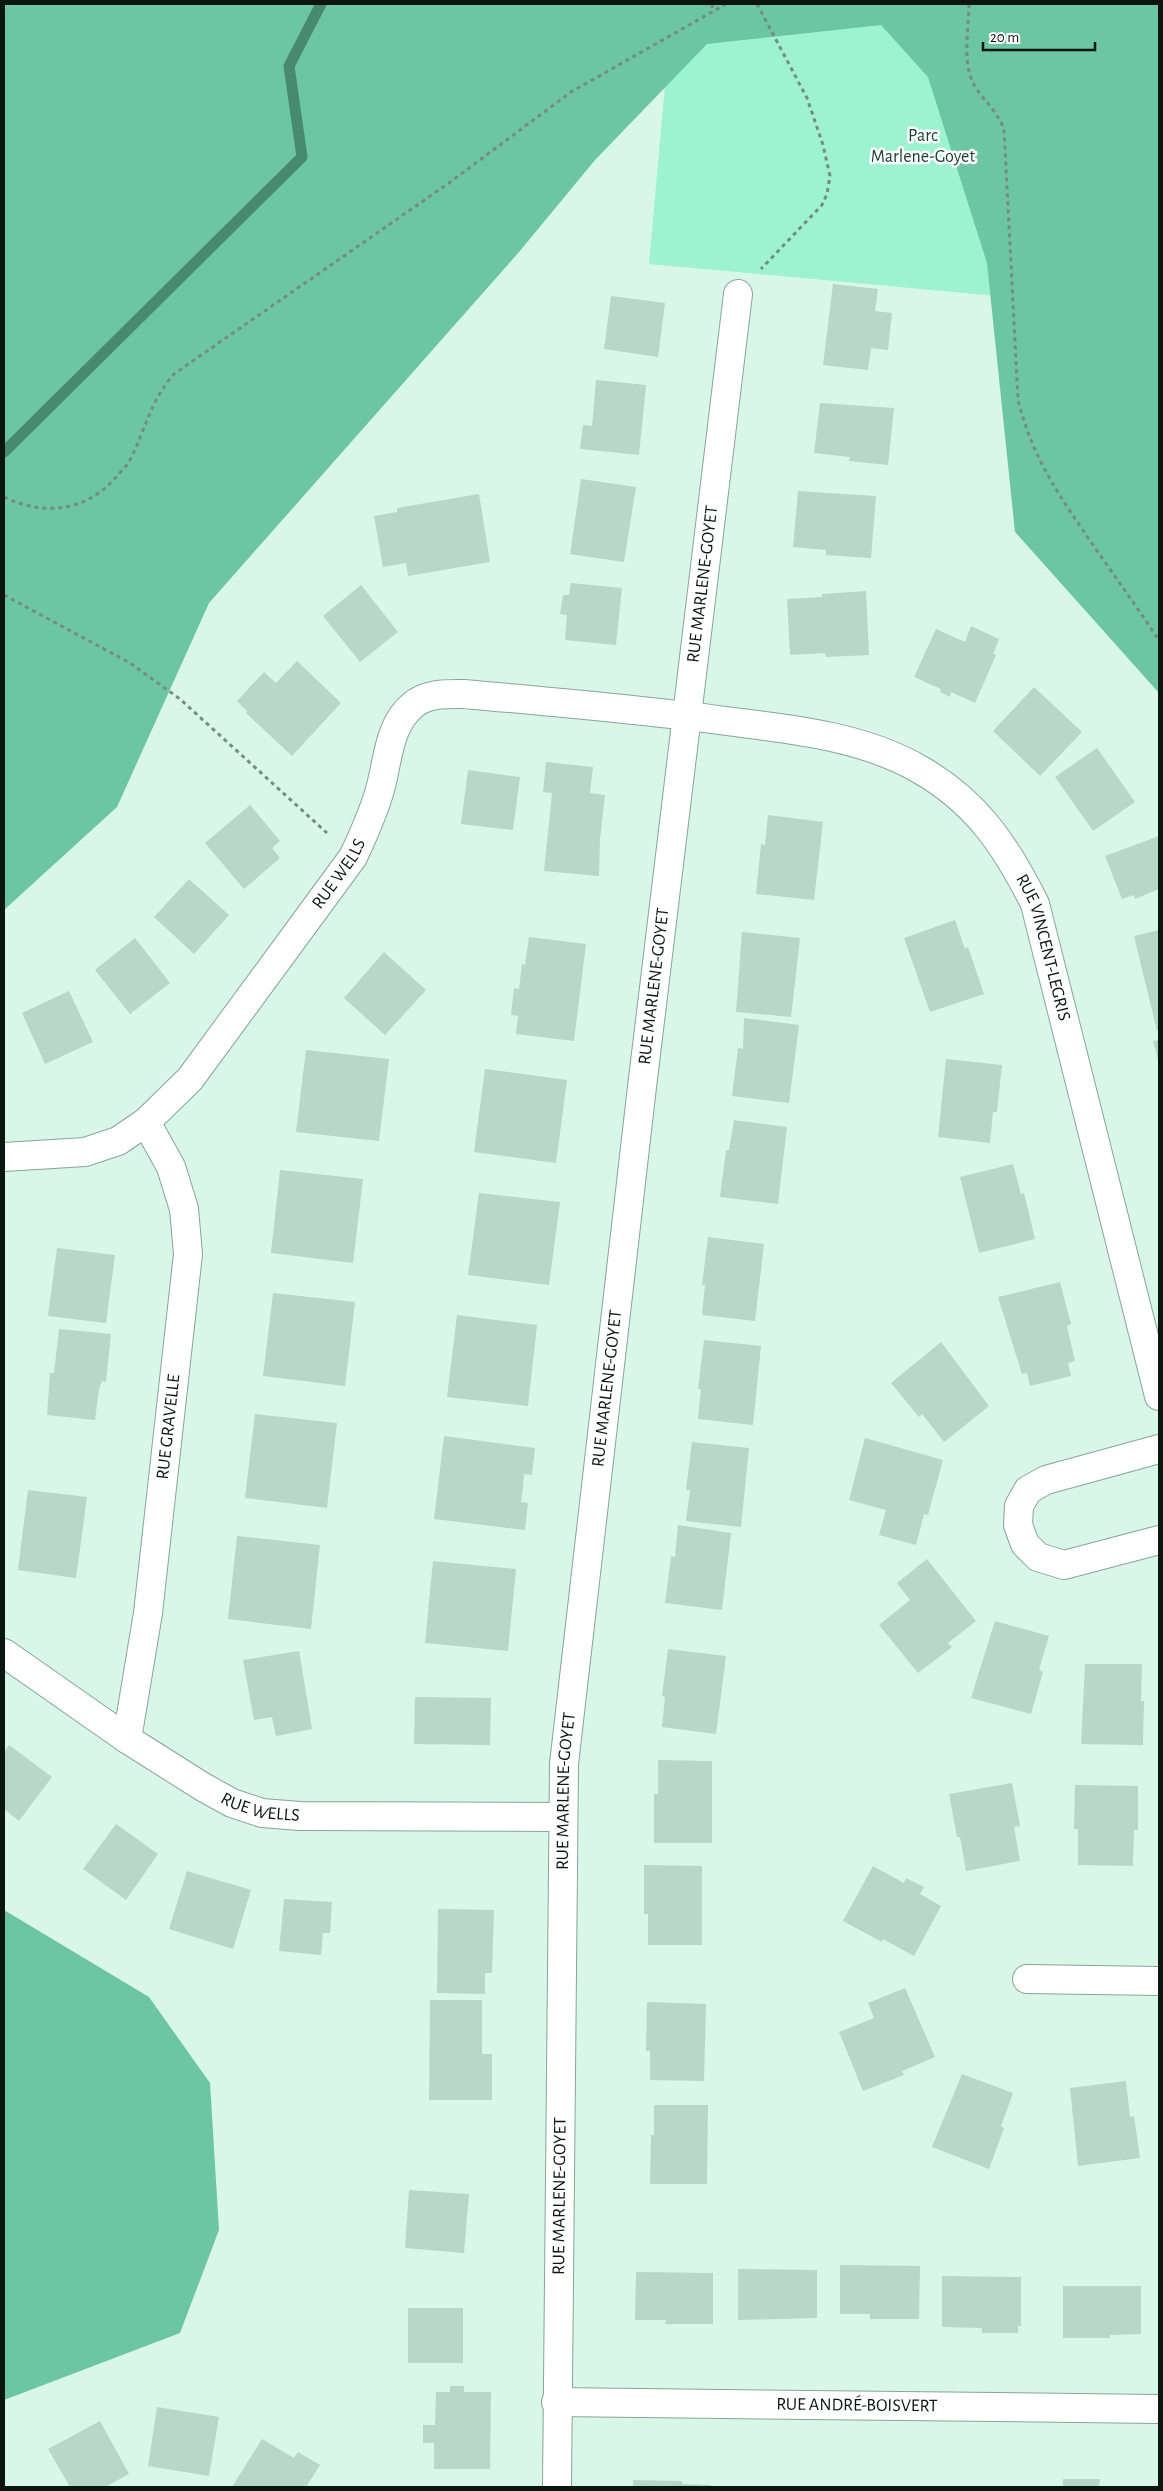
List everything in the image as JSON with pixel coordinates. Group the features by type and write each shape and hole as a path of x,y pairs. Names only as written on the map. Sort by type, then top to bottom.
{"street":[{"name":"RUE MARLENE-GOYET","path":"556,2487 561,1818 564,1764 738,294"},
{"name":"RUE WELLS","path":"4,1157 85,1152 118,1141 146,1122 190,1079 353,857 369,825 380,790 388,752 399,724 413,705 435,694 464,694 687,716"},
{"name":"RUE VINCENT-LEGRIS","path":"687,716 786,729 836,738 879,751 919,768 955,794 985,822 1013,860 1035,904 1159,1396"},
{"name":"RUE GRAVELLE","path":"127,1738 148,1612 188,1254 184,1209 171,1167 146,1122"},
{"path":"1159,1449 1046,1480 1028,1490 1019,1506 1018,1526 1025,1544 1038,1556 1064,1565 1159,1540"},
{"name":"RUE WELLS","path":"4,1653 127,1738 203,1787 232,1803 262,1813 300,1816 561,1818"},
{"path":"1027,1979 1159,1981"},
{"name":"RUE ANDRÉ-BOISVERT","path":"556,2402 1159,2408"}],"path":[{"path":"712,4 713,12"},
{"path":"4,497 42,509 60,508 88,501 110,484 130,461 146,417 161,389 174,374 449,183 571,92 726,4"},
{"path":"738,294 822,205 827,194 830,176 823,145 807,98 757,4"},
{"path":"969,4 968,56 970,78 1000,117 1004,128 1018,400 1025,428 1035,455 1056,492 1159,640"},
{"path":"4,595 155,679 180,699 353,857"}],"green space":[{"path":"4,4 1159,4 1159,693 1015,532 987,263 928,77 881,25 707,44 595,160 519,252 209,603 117,807 4,910"},
{"name":"Parc Marlene-Goyet","path":"1077,4 1052,301 649,264 672,7"},
{"path":"4,1910 149,1997 210,2083 219,2230 180,2333 4,2400"}],"building":[{"path":"833,284 878,289 875,311 892,313 888,350 871,348 868,370 823,365"},
{"path":"611,296 665,303 658,357 604,349"},
{"path":"596,380 646,385 639,455 580,449 583,425 592,426"},
{"path":"820,403 894,408 888,465 849,461 850,457 814,453"},
{"path":"581,479 636,487 624,562 570,554"},
{"path":"798,491 876,496 871,558 826,555 826,550 793,547"},
{"path":"479,494 490,562 408,576 406,563 383,567 374,516 397,512 397,508"},
{"path":"571,583 622,588 616,645 565,640 567,615 560,614 563,595 569,595"},
{"path":"361,585 398,632 360,662 323,616"},
{"path":"866,591 869,655 826,657 825,653 790,655 787,599 822,597 822,594"},
{"path":"971,626 999,639 993,654 996,655 975,703 951,692 950,697 940,692 941,689 914,677 936,629 965,642"},
{"path":"297,661 341,703 292,756 246,713 247,711 237,701 264,672 276,683"},
{"path":"1034,687 1082,732 1040,776 993,731"},
{"path":"1097,748 1135,802 1093,831 1055,777"},
{"path":"546,762 593,767 590,793 605,795 600,839 599,876 544,871 552,793 543,792"},
{"path":"468,770 520,777 513,830 461,824"},
{"path":"250,805 280,841 272,848 280,858 244,889 205,843"},
{"path":"768,815 823,822 814,900 756,894 761,844 765,845"},
{"path":"1159,836 1159,889 1135,899 1134,895 1122,899 1105,856"},
{"path":"189,879 229,915 194,954 154,917"},
{"path":"955,920 965,949 968,947 984,994 930,1012 904,938"},
{"path":"1159,930 1159,1030 1157,1031 1134,936"},
{"path":"742,932 800,938 791,1017 736,1012"},
{"path":"529,937 586,944 574,1041 516,1034 518,1016 511,1015 514,988 519,989 522,964 525,965"},
{"path":"135,938 170,983 130,1014 95,970"},
{"path":"384,952 426,990 385,1035 344,998"},
{"path":"69,991 93,1042 45,1064 22,1013"},
{"path":"744,1018 799,1025 789,1103 732,1096 738,1048 743,1049"},
{"path":"1159,1040 1159,1063 1153,1041"},
{"path":"306,1050 389,1059 379,1141 296,1132"},
{"path":"946,1059 1002,1065 997,1112 993,1112 990,1143 938,1137"},
{"path":"485,1069 567,1080 556,1163 474,1152"},
{"path":"734,1120 787,1127 778,1204 720,1197 726,1150 729,1150"},
{"path":"1013,1164 1021,1194 1024,1193 1035,1239 979,1253 960,1177"},
{"path":"280,1170 363,1179 353,1263 271,1253"},
{"path":"479,1193 560,1202 549,1285 468,1275"},
{"path":"708,1237 764,1244 755,1321 702,1315 705,1285 702,1285"},
{"path":"57,1248 115,1255 106,1323 48,1316"},
{"path":"1060,1282 1071,1324 1067,1326 1075,1361 1068,1363 1071,1376 1030,1386 1027,1373 1022,1374 998,1297"},
{"path":"273,1293 355,1302 345,1386 263,1376"},
{"path":"457,1315 537,1325 528,1406 447,1397"},
{"path":"59,1329 111,1334 106,1382 102,1381 99,1389 95,1420 47,1415 50,1373 54,1373"},
{"path":"704,1340 761,1346 753,1425 698,1419 701,1389 698,1389"},
{"path":"941,1342 989,1406 944,1442 922,1414 919,1417 891,1383"},
{"path":"255,1414 337,1423 327,1508 245,1498"},
{"path":"444,1436 535,1448 532,1475 524,1474 521,1502 528,1503 525,1530 434,1519"},
{"path":"865,1438 943,1460 928,1515 924,1514 916,1545 879,1535 886,1510 849,1500"},
{"path":"692,1442 749,1448 741,1527 686,1521 690,1490 686,1490"},
{"path":"28,1490 87,1497 76,1578 18,1570"},
{"path":"678,1525 731,1533 722,1610 665,1603 671,1556 675,1557"},
{"path":"237,1536 320,1545 311,1629 228,1619"},
{"path":"927,1559 976,1621 948,1643 952,1647 918,1673 879,1625 910,1600 897,1583"},
{"path":"433,1561 516,1569 508,1651 425,1643"},
{"path":"995,1621 1049,1636 1039,1670 1043,1672 1031,1714 971,1698"},
{"path":"668,1649 726,1656 716,1734 662,1727 665,1697 662,1696"},
{"path":"299,1651 312,1729 276,1736 272,1717 254,1720 243,1660"},
{"path":"1085,1664 1142,1664 1141,1701 1144,1701 1143,1745 1081,1744"},
{"path":"415,1697 491,1698 490,1745 414,1744"},
{"path":"9,1745 52,1777 19,1821 4,1809 4,1753"},
{"path":"658,1760 712,1761 712,1843 654,1843 654,1794 658,1794"},
{"path":"1012,1783 1020,1826 1014,1827 1020,1861 966,1871 949,1794"},
{"path":"1075,1785 1138,1786 1138,1830 1134,1830 1133,1866 1078,1865 1078,1829 1074,1829"},
{"path":"116,1824 158,1854 126,1900 83,1869"},
{"path":"644,1865 702,1866 702,1945 648,1945 648,1914 644,1914"},
{"path":"873,1866 904,1883 906,1878 924,1887 920,1894 941,1906 914,1956 883,1939 882,1942 843,1921"},
{"path":"187,1871 251,1890 233,1949 169,1929"},
{"path":"284,1899 332,1902 330,1933 323,1933 321,1955 279,1951"},
{"path":"438,1909 494,1910 492,1973 485,1973 485,1994 437,1993"},
{"path":"905,1988 935,2057 902,2071 904,2075 863,2091 839,2032 874,2018 868,2003"},
{"path":"430,2000 482,2000 482,2054 492,2054 492,2100 429,2100"},
{"path":"647,2002 706,2004 704,2081 650,2080 650,2051 646,2051"},
{"path":"962,2074 1013,2093 1001,2126 1004,2128 989,2169 932,2147"},
{"path":"1126,2081 1130,2117 1134,2116 1140,2158 1078,2166 1070,2088"},
{"path":"654,2105 708,2105 707,2184 650,2184 651,2135 654,2135"},
{"path":"409,2190 469,2194 464,2253 405,2248"},
{"path":"840,2265 920,2266 919,2319 870,2319 870,2314 840,2314"},
{"path":"738,2269 817,2270 817,2318 738,2320"},
{"path":"636,2272 713,2273 713,2324 665,2324 666,2320 635,2320"},
{"path":"942,2276 1021,2277 1021,2326 1018,2326 1018,2333 982,2333 982,2328 942,2327"},
{"path":"1063,2286 1141,2286 1141,2334 1110,2335 1110,2338 1063,2338"},
{"path":"408,2308 463,2308 463,2363 408,2363"},
{"path":"450,2386 464,2386 464,2392 491,2392 490,2469 434,2469 434,2443 423,2443 423,2425 435,2425 436,2392 450,2392"},
{"path":"157,2407 219,2417 209,2476 148,2466"},
{"path":"100,2421 129,2474 105,2487 70,2487 48,2449"},
{"path":"262,2439 294,2458 298,2452 320,2465 306,2487 232,2487"},
{"path":"1063,2479 1100,2479 1099,2487 1063,2487"},
{"path":"633,2480 682,2481 682,2484 711,2485 711,2487 633,2487"}],"waterway":[{"path":"4,452 302,157 289,66 321,4"}]}
